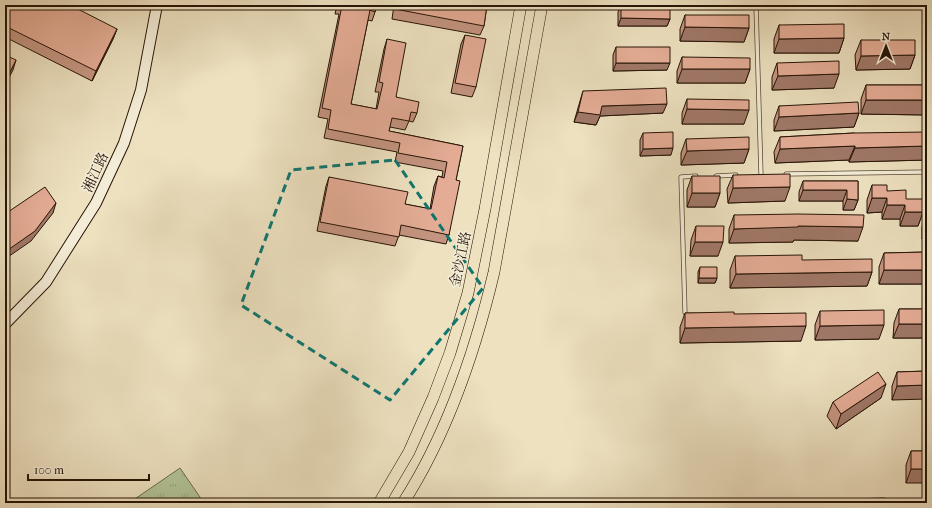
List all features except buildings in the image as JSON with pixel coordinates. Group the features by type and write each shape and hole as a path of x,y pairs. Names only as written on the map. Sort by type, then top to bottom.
{"main road":[{"name":"金沙江路","path":"380,503 409,452 433,398 450,352 468,293 485,209 521,5"},
{"path":"403,503 420,476 448,415 471,358 484,315 496,264 542,5"}],"street":[{"name":"湘江路","path":"5,324 46,282 96,203 124,142 140,90 157,5"}],"lane":[{"path":"756,5 761,175"},
{"path":"785,174 927,172"},
{"path":"710,176 740,175"},
{"path":"754,175 769,175"},
{"path":"685,313 681,177 703,176"}],"highlighted area":[{"path":"395,160 483,288 390,400 241,305 291,170"}],"green space":[{"path":"180,468 204,503 129,503"}]}
